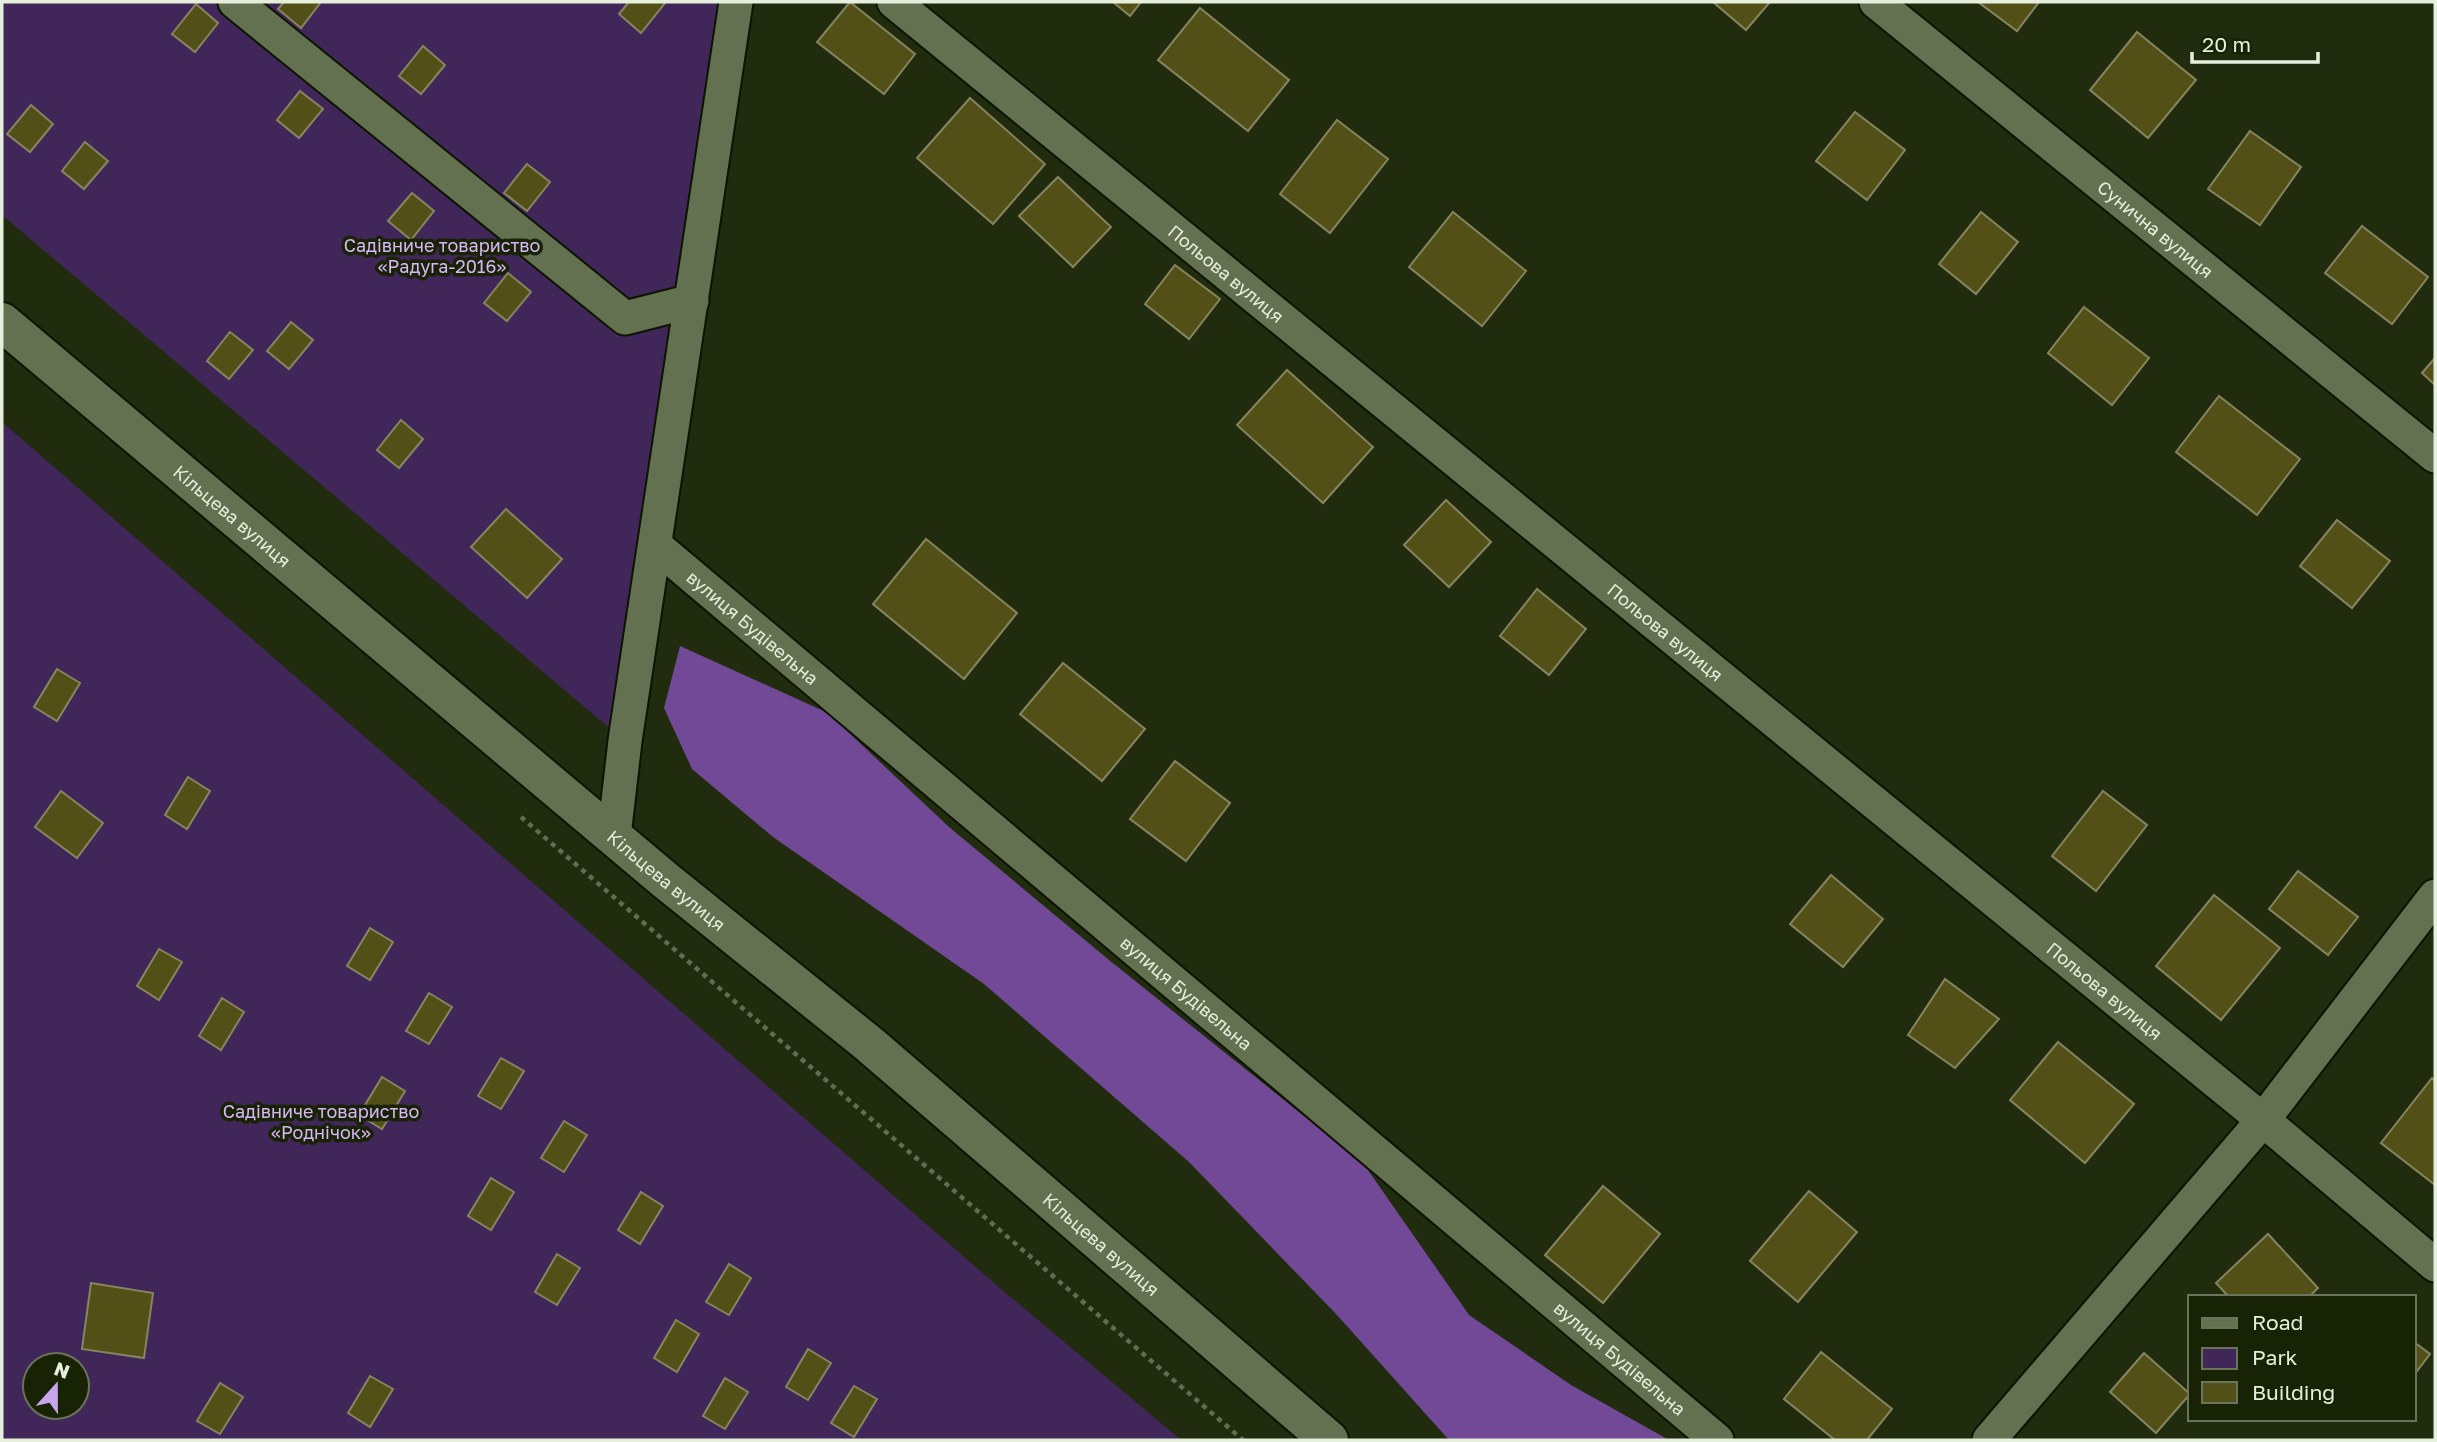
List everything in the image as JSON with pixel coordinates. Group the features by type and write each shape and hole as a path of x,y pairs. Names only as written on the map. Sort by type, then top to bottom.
{"main road":[{"name":"Кільцева вулиця","path":"2,322 614,836 869,1044 1329,1440"}],"street":[{"path":"235,2 625,318 692,301"},
{"path":"614,836 625,741 736,2"},
{"name":"Польова вулиця","path":"894,2 2263,1120 2435,1265"},
{"name":"Сунична вулиця","path":"1876,2 2435,456"},
{"name":"вулиця Будівельна","path":"655,545 1717,1440"},
{"path":"1989,1440 2263,1120 2435,896"}],"path":[{"path":"835,1086 1243,1440"}],"green space":[{"name":"Садівниче товариство «Радуга-2016»","path":"2,2 736,2 625,741 2,215"},
{"name":"Садівниче товариство «Роднічок»","path":"2,422 1001,1289 1181,1440 2,1440"}],"shaded area":[{"path":"680,646 828,713 949,827 1109,960 1363,1163 1469,1315 1571,1385 1669,1440 1449,1440 1337,1315 1189,1162 984,984 773,837 692,769 664,708"}],"building":[{"path":"284,2 321,2 301,28 278,9"},
{"path":"629,2 665,3 641,33 619,14"},
{"path":"850,2 915,54 884,94 817,42"},
{"path":"1113,2 1141,2 1130,16"},
{"path":"1713,2 1770,2 1746,30"},
{"path":"1978,2 2039,2 2017,31"},
{"path":"196,4 218,23 195,52 172,34"},
{"path":"1200,8 1289,80 1248,131 1158,60"},
{"path":"2137,32 2196,80 2148,138 2090,90"},
{"path":"423,46 445,65 421,94 399,76"},
{"path":"300,91 323,109 299,138 277,120"},
{"path":"970,98 1045,164 993,224 917,158"},
{"path":"31,105 53,124 30,152 7,134"},
{"path":"1855,112 1905,150 1867,200 1816,161"},
{"path":"1337,120 1388,159 1330,233 1280,194"},
{"path":"2250,131 2301,167 2260,225 2208,189"},
{"path":"85,142 108,161 84,189 62,171"},
{"path":"527,164 550,182 527,211 504,193"},
{"path":"1058,177 1111,227 1073,267 1019,216"},
{"path":"412,193 434,211 411,240 388,221"},
{"path":"1453,212 1526,271 1482,326 1409,267"},
{"path":"1981,212 2018,242 1976,294 1939,264"},
{"path":"2362,226 2428,277 2392,324 2325,273"},
{"path":"1175,265 1220,299 1189,339 1145,304"},
{"path":"508,273 531,292 507,321 484,303"},
{"path":"2084,307 2149,358 2112,405 2048,353"},
{"path":"291,322 313,340 289,369 267,351"},
{"path":"230,332 253,350 229,379 207,361"},
{"path":"2435,358 2435,385 2422,373"},
{"path":"1287,370 1373,447 1323,503 1237,425"},
{"path":"2219,396 2300,459 2257,515 2176,452"},
{"path":"401,420 423,439 399,468 377,450"},
{"path":"1446,500 1491,542 1449,587 1404,545"},
{"path":"506,509 562,559 527,598 471,547"},
{"path":"2337,520 2390,561 2352,608 2300,566"},
{"path":"926,539 1017,613 964,679 873,604"},
{"path":"1537,589 1586,629 1549,675 1500,636"},
{"path":"1063,663 1145,729 1102,781 1020,714"},
{"path":"57,669 80,683 57,721 34,707"},
{"path":"1175,761 1230,803 1186,861 1130,819"},
{"path":"188,777 210,791 187,829 165,815"},
{"path":"61,791 103,823 77,858 35,827"},
{"path":"2103,791 2147,825 2096,891 2052,856"},
{"path":"2298,871 2358,917 2328,955 2269,909"},
{"path":"1831,875 1883,919 1843,967 1790,924"},
{"path":"2214,895 2280,948 2221,1020 2156,966"},
{"path":"370,928 393,942 370,980 347,966"},
{"path":"159,949 182,962 159,1000 137,986"},
{"path":"1945,979 1999,1019 1955,1068 1908,1035"},
{"path":"429,993 452,1007 429,1044 406,1031"},
{"path":"222,998 244,1012 221,1050 199,1036"},
{"path":"2058,1042 2134,1104 2085,1163 2010,1100"},
{"path":"501,1058 524,1071 501,1109 478,1096"},
{"path":"382,1077 405,1091 382,1129 359,1115"},
{"path":"2432,1078 2435,1081 2435,1185 2381,1143"},
{"path":"564,1121 587,1135 564,1172 541,1158"},
{"path":"491,1178 514,1192 491,1230 468,1216"},
{"path":"1603,1186 1660,1234 1603,1303 1545,1255"},
{"path":"1809,1191 1857,1232 1798,1302 1750,1261"},
{"path":"641,1192 663,1206 640,1244 618,1230"},
{"path":"2268,1234 2318,1288 2311,1295 2227,1295 2216,1283"},
{"path":"557,1254 580,1268 557,1305 535,1292"},
{"path":"729,1264 751,1278 729,1315 706,1302"},
{"path":"91,1283 153,1293 144,1358 82,1349"},
{"path":"676,1320 699,1334 677,1372 654,1358"},
{"path":"2416,1344 2430,1354 2416,1372"},
{"path":"808,1349 831,1363 808,1400 786,1387"},
{"path":"1821,1352 1892,1409 1867,1440 1835,1440 1784,1399"},
{"path":"2144,1353 2188,1392 2188,1396 2156,1433 2110,1392"},
{"path":"370,1376 393,1389 370,1427 348,1413"},
{"path":"725,1378 748,1392 725,1429 703,1416"},
{"path":"220,1383 243,1397 220,1434 197,1421"},
{"path":"854,1386 877,1399 854,1437 831,1423"}]}
